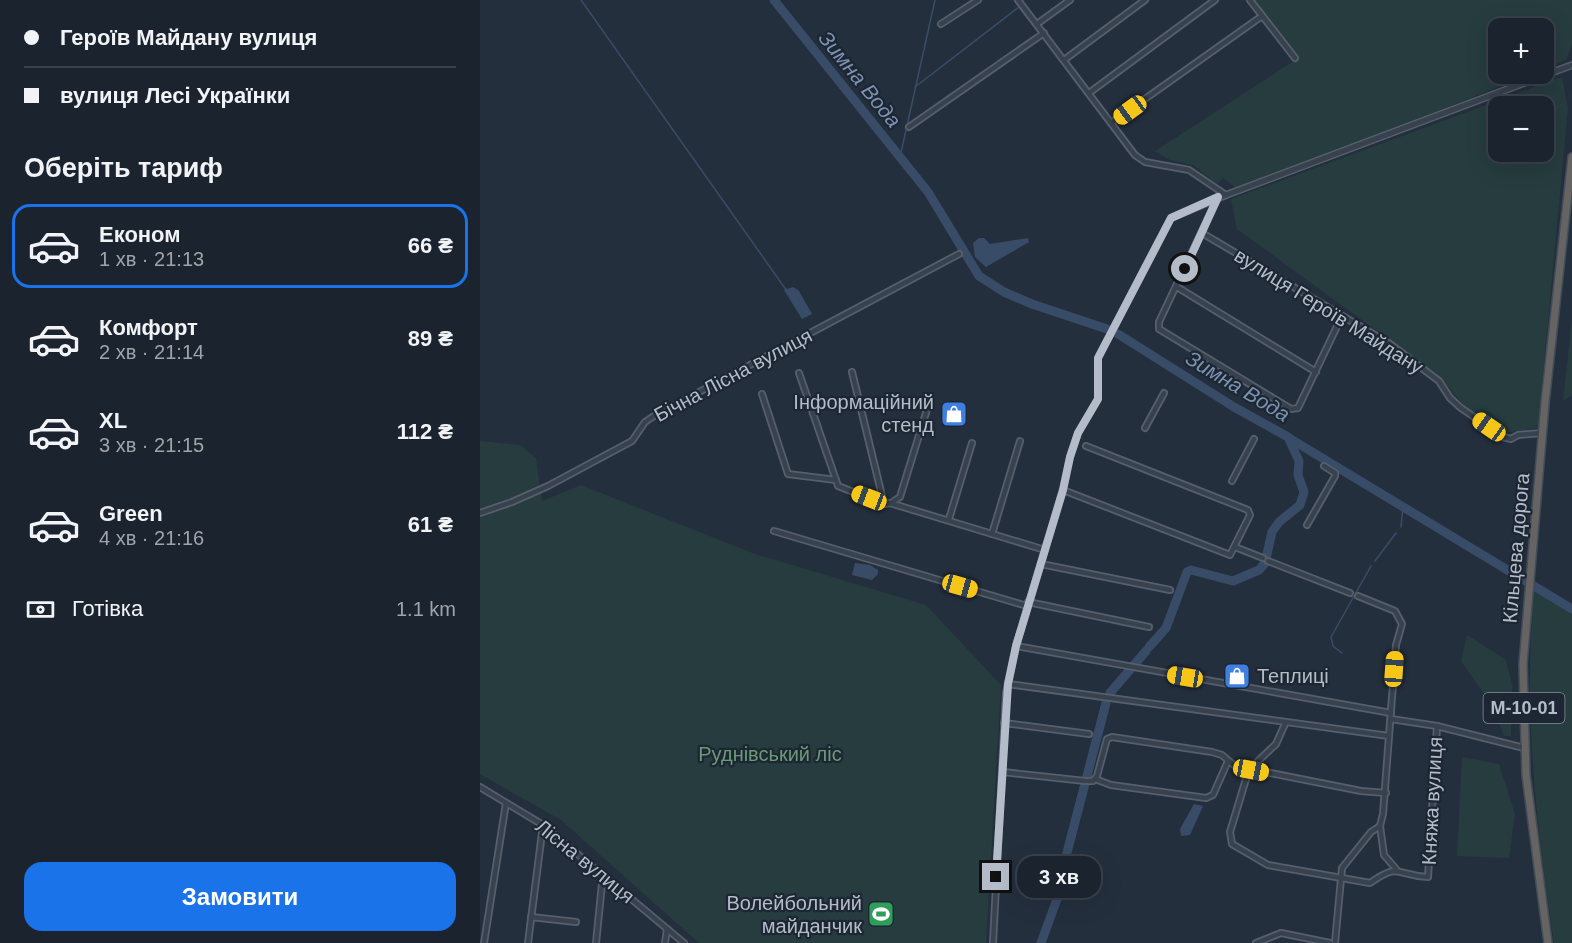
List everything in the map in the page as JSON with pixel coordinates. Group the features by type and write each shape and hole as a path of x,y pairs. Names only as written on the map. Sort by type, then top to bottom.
{"highway":[{"name":"Кільцева дорога","path":"1548,943 1535,858 1524,748 1523,664 1529,569 1542,433 1572,156"}],"street":[{"path":"941,24 978,0"},
{"path":"1037,24 1070,0"},
{"path":"1064,60 1145,0"},
{"path":"1089,93 1215,0"},
{"path":"1251,0 1295,58"},
{"path":"1021,1 1126,145 1145,162 1189,170 1226,195"},
{"path":"1111,123 1262,16"},
{"path":"909,127 1044,33"},
{"path":"993,943 1004,723 1008,684 1016,646 1078,433 1098,399 1098,358 1171,218 1218,197 1572,65"},
{"path":"1218,197 1159,322 1160,329 1291,409 1298,408 1342,316"},
{"name":"вулиця Героїв Майдану","path":"1202,233 1390,344 1439,381 1450,398 1461,408 1503,437 1511,440 1518,435 1542,433"},
{"name":"Бічна Лісна вулиця","path":"480,513 512,502 632,441 645,422 654,416 959,254"},
{"path":"1177,286 1316,372"},
{"path":"852,372 883,502"},
{"path":"799,373 838,486 883,502 949,519 1045,550"},
{"path":"1145,428 1164,393"},
{"path":"762,394 788,474 836,480"},
{"path":"891,504 900,497 929,403"},
{"path":"1232,481 1254,439"},
{"path":"992,534 1020,441"},
{"path":"949,519 972,444"},
{"path":"1063,490 1230,555 1235,547 1250,515 1248,510 1086,446"},
{"path":"1306,525 1335,476 1335,473 1324,466"},
{"path":"774,531 1028,604 1149,627"},
{"path":"1235,547 1350,593"},
{"path":"1041,564 1170,590"},
{"path":"1284,724 1276,744 1251,770 1230,832 1232,844 1268,865 1342,880 1370,883 1387,871 1396,869 1384,855 1380,826 1386,793 1396,645 1402,624 1395,611 1358,596"},
{"path":"1016,646 1391,712"},
{"path":"1008,684 1284,724 1389,736"},
{"path":"1391,719 1437,726 1524,748"},
{"path":"1004,723 1089,734"},
{"name":"Княжа вулиця","path":"1396,869 1407,876 1428,877 1433,752 1437,726"},
{"path":"1095,779 1107,739 1112,737 1212,752 1235,766 1251,770 1362,791 1386,793"},
{"path":"1002,772 1086,781 1095,779 1111,785 1206,798 1213,795 1228,761"},
{"name":"Лісна вулиця","path":"480,787 543,825 684,943"},
{"path":"484,943 506,803"},
{"path":"528,943 543,825"},
{"path":"1335,943 1342,868 1371,832 1380,826"},
{"path":"596,943 603,874"},
{"path":"531,917 576,922"},
{"path":"480,924 487,925"},
{"path":"665,943 667,929"},
{"path":"1256,943 1281,933 1330,943"},
{"path":"1292,943 1293,934"}],"green space":[{"path":"1252,0 1572,0 1572,44 1566,60 1554,65 1554,18 1488,18 1488,84 1506,84 1239,190 1223,178 1217,184 1193,165 1170,160 1155,151 1297,59"},
{"path":"1562,77 1568,108 1538,428 1497,434 1469,411 1440,377 1237,229 1231,199 1488,104 1488,162 1554,162 1554,96 1510,96 1543,84 1554,84 1554,80"},
{"path":"1572,319 1572,395 1563,401"},
{"name":"Руднівський ліс","path":"480,441 520,445 536,458 542,501 581,485 755,554 926,605 1001,685 986,943 699,943 561,820 480,774"},
{"path":"1534,589 1572,612 1572,943 1554,943 1537,810 1530,679"},
{"path":"1467,635 1506,660 1512,685 1511,736 1504,736 1492,705 1461,661"},
{"path":"1462,757 1499,764 1515,814 1509,858 1457,856"}],"water":[{"path":"979,238 984,238 990,244 1028,238 1029,242 986,267 975,257 973,243"},
{"path":"793,287 799,291 812,314 802,319 784,290"},
{"path":"855,563 870,565 878,570 878,574 872,580 852,575"},
{"path":"1194,804 1203,806 1190,835 1181,836 1180,829"}],"waterway":[{"path":"581,0 787,291"},
{"name":"Зимна Вода","path":"774,0 928,192 979,276 1004,292 1032,304 1107,329"},
{"path":"900,157 935,0"},
{"path":"915,87 1019,7 1040,33"},
{"name":"Зимна Вода","path":"1118,334 1234,407 1288,437 1299,461 1298,475 1304,492 1300,505 1279,522 1272,532 1265,563 1259,570 1233,581 1191,570 1187,572 1166,628 1149,647"},
{"path":"1289,438 1572,609"},
{"path":"1401,527 1403,507"},
{"path":"1375,561 1396,533"},
{"path":"1342,653 1333,646 1331,637 1371,566"},
{"name":"Зимна Вода","path":"1110,693 1146,651"},
{"name":"Зимна Вода","path":"1041,943 1061,888 1063,868 1106,703"}],"place":[{"name":"Інформаційний стенд","path":"954,414"},
{"name":"Теплиці","path":"1237,676"},
{"name":"Волейбольний майданчик","path":"881,914"}],"route":[{"path":"996,877 1006,693 1016,646 1063,490 1070,457 1078,433 1098,399 1098,358 1171,218 1218,197 1185,269"}]}
